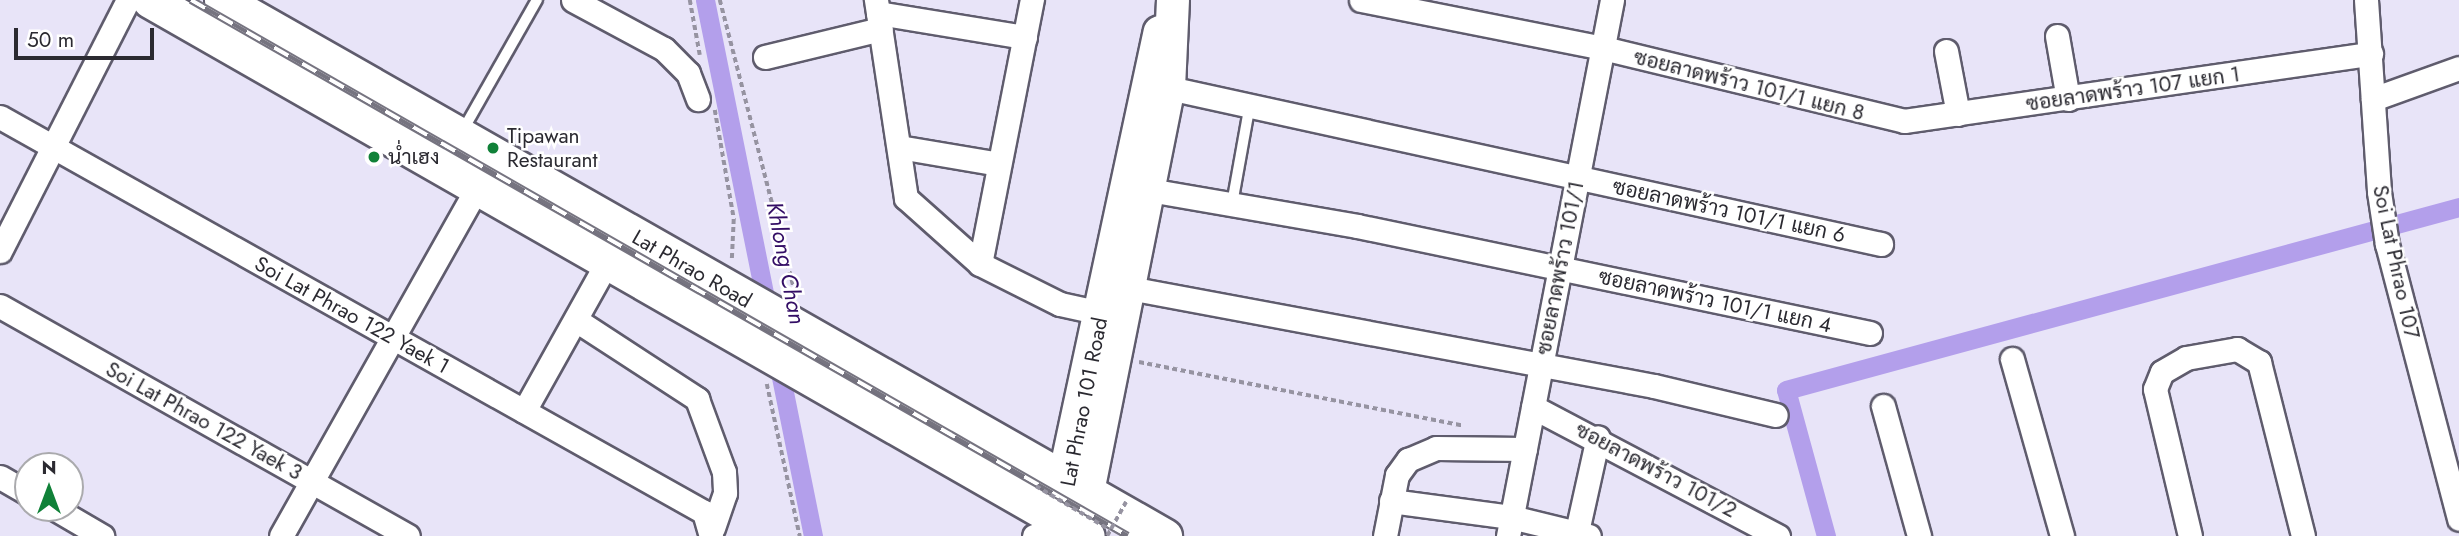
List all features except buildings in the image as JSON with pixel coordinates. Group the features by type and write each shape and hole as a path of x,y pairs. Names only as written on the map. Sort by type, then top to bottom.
{"main road":[{"name":"Lat Phrao Road","path":"150,0 800,372 1088,530"},
{"name":"Lat Phrao Road","path":"222,0 767,312 1063,486 1164,536"}],"street":[{"path":"0,251 128,0"},
{"path":"573,0 664,49 688,73 706,103"},
{"path":"981,264 1032,0"},
{"name":"Lat Phrao 101 Road","path":"1063,486 1116,358 1170,88 1172,0"},
{"name":"Lat Phrao 101 Road","path":"1088,530 1063,486 1101,313 1152,55 1172,0"},
{"name":"ซอยลาดพร้าว 101/1 แยก 8","path":"1361,0 1603,48 1895,120"},
{"name":"ซอยลาดพร้าว 101/1","path":"1509,527 1612,0"},
{"name":"Soi Lat Phrao 107","path":"2366,0 2379,192 2387,244 2459,519"},
{"path":"765,57 878,14 1025,37"},
{"path":"878,14 906,198 981,264 1060,304 1101,313"},
{"path":"2057,36 2068,99"},
{"path":"1946,51 1958,114"},
{"name":"ซอยลาดพร้าว 107 แยก 1","path":"1895,120 2068,99 2371,54"},
{"path":"2373,99 2459,68"},
{"name":"ซอยลาดพร้าว 101/1 แยก 6","path":"1170,88 1378,130 1577,178 1881,244"},
{"name":"Soi Lat Phrao 122 Yaek 1","path":"0,117 524,411 710,526"},
{"path":"899,147 999,164"},
{"path":"281,536 478,187"},
{"name":"ซอยลาดพร้าว 101/1 แยก 4","path":"1149,190 1357,226 1870,333"},
{"path":"524,411 608,261"},
{"path":"1129,288 1540,369 1654,386 1776,415"},
{"name":"Soi Lat Phrao 122 Yaek 3","path":"0,306 408,536"},
{"path":"576,320 697,399 724,472 725,493 710,526"},
{"path":"2190,536 2155,390 2162,372 2186,358 2237,349 2259,362 2303,536"},
{"path":"2012,359 2062,536"},
{"path":"1883,406 1919,536"},
{"name":"ซอยลาดพร้าว 101/2","path":"1533,407 1598,437 1778,536"},
{"path":"1391,501 1509,527 1581,534 1598,437"},
{"path":"1385,536 1397,475 1421,453 1525,449"},
{"path":"78,522 102,536"},
{"path":"1034,536 1088,530"}],"lane":[{"path":"460,136 537,0"},
{"path":"1233,204 1250,104"}],"path":[{"path":"690,0 701,58"},
{"path":"706,103 734,219 767,312 796,284 748,123 720,0"},
{"path":"761,349 800,536"},
{"path":"1116,358 1472,428"},
{"path":"1063,486 1088,530 1107,536"},
{"path":"1088,530 1126,502"}],"waterway":[{"name":"Khlong Chan","path":"705,0 813,536"},
{"path":"1826,536 1786,390 2459,207"}],"railway":[{"path":"191,0 1128,536"}],"place":[{"name":"Tipawan Restaurant","path":"493,148"},
{"name":"น่ำเฮง","path":"374,157"}]}
